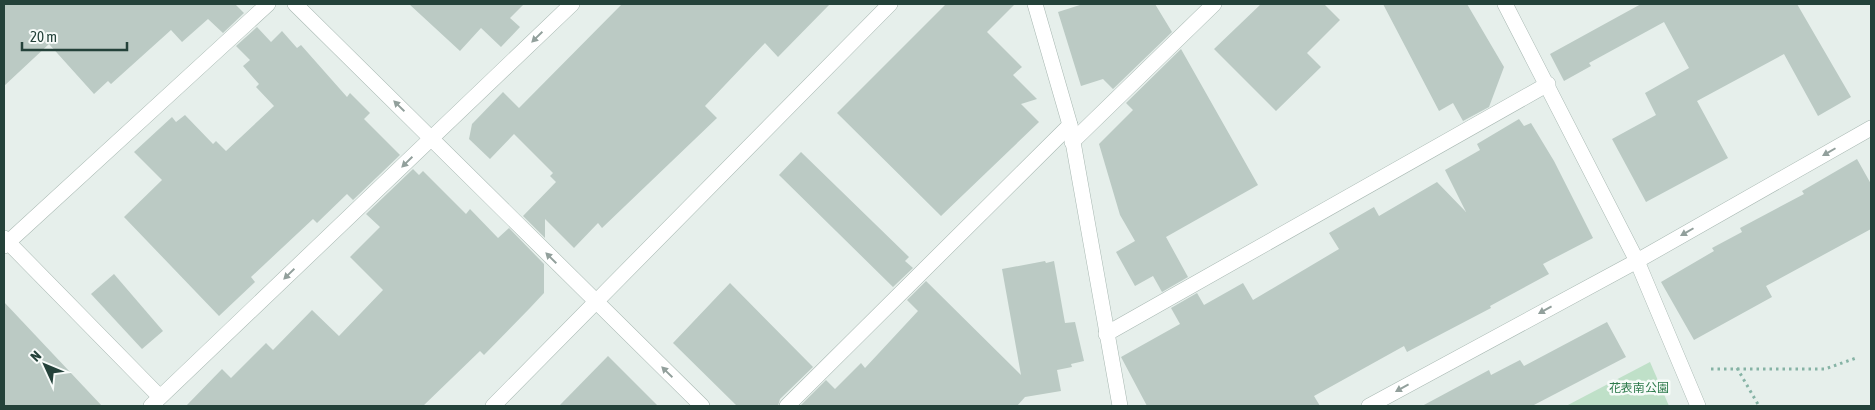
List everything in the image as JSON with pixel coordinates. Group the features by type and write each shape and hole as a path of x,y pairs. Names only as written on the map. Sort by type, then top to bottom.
{"street":[{"path":"268,4 5,242 156,402 572,4"},
{"path":"295,4 702,406"},
{"path":"492,406 890,4"},
{"path":"1035,4 1070,125 1120,406"},
{"path":"1072,142 1214,4"},
{"path":"1505,4 1548,84 1637,260 1698,406"},
{"path":"1106,334 1548,84"},
{"path":"787,406 1070,125"},
{"path":"1369,406 1637,260 1871,128"}],"path":[{"path":"1683,370 1736,368 1825,369 1856,358"},
{"path":"1736,368 1759,406"}],"green space":[{"name":"花表南公園","path":"1650,362 1669,406 1566,406"}],"building":[{"path":"4,4 235,4 244,13 223,33 208,19 182,42 171,30 111,84 108,81 94,94 49,44 4,86"},
{"path":"409,4 524,4 510,18 520,27 501,47 481,28 460,51"},
{"path":"622,4 830,4 778,57 765,43 705,106 717,118 602,228 598,223 574,248 545,219 545,238 523,216 556,182 550,176 553,173 514,134 490,159 469,139 472,124 503,92 519,108"},
{"path":"946,4 1015,4 987,32 1022,67 1013,75 1037,99 1021,104 1039,122 941,216 837,113"},
{"path":"1083,4 1155,4 1172,32 1113,89 1103,79 1081,86 1058,12"},
{"path":"1261,4 1324,4 1340,20 1307,53 1321,67 1276,111 1214,49"},
{"path":"1383,4 1467,4 1504,67 1489,107 1463,121 1453,103 1439,111"},
{"path":"1641,4 1797,4 1851,97 1818,116 1784,54 1697,101 1728,158 1646,202 1612,139 1656,115 1645,93 1689,68 1664,22 1589,63 1591,66 1564,81 1550,54"},
{"path":"257,27 271,42 282,31 297,48 301,45 347,97 350,93 370,113 364,119 400,155 353,200 347,194 317,223 313,219 251,277 255,282 219,316 124,217 162,180 134,152 172,117 176,122 185,115 213,144 216,141 226,151 274,106 256,87 259,84 243,66 250,60 236,46"},
{"path":"1181,49 1258,185 1166,237 1188,277 1162,292 1153,276 1135,286 1116,252 1135,241 1120,215 1099,144 1133,110 1126,103"},
{"path":"1519,119 1524,126 1531,123 1554,161 1593,238 1543,264 1549,274 1490,306 1491,308 1407,352 1404,346 1314,396 1320,406 1147,406 1121,357 1180,324 1171,308 1197,293 1204,305 1243,283 1253,300 1339,249 1329,233 1374,207 1379,216 1437,182 1466,212 1445,170 1480,150 1477,144"},
{"path":"801,152 909,257 905,261 913,268 893,287 779,175"},
{"path":"1857,159 1871,184 1871,229 1766,286 1772,297 1694,340 1661,282 1714,251 1712,248 1742,232 1740,228 1804,194 1802,191"},
{"path":"413,169 419,175 423,171 466,214 470,209 498,238 509,228 544,264 544,293 529,309 484,355 480,351 423,406 186,406 222,369 231,378 266,343 273,350 312,310 339,336 383,290 350,257 380,227 366,214"},
{"path":"1045,261 1046,263 1054,261 1065,323 1075,322 1084,361 1071,364 1072,367 1057,370 1061,391 1025,397 1017,406 800,406 826,380 835,389 861,363 865,368 918,311 907,300 926,281 1021,375 1002,269"},
{"path":"114,274 163,331 142,349 91,294"},
{"path":"730,283 813,367 780,399 778,406 737,406 673,343"},
{"path":"4,302 102,406 4,406"},
{"path":"1607,322 1626,357 1532,406 1422,406 1489,370 1491,375 1520,360 1524,366"},
{"path":"608,356 658,406 559,406"}]}
